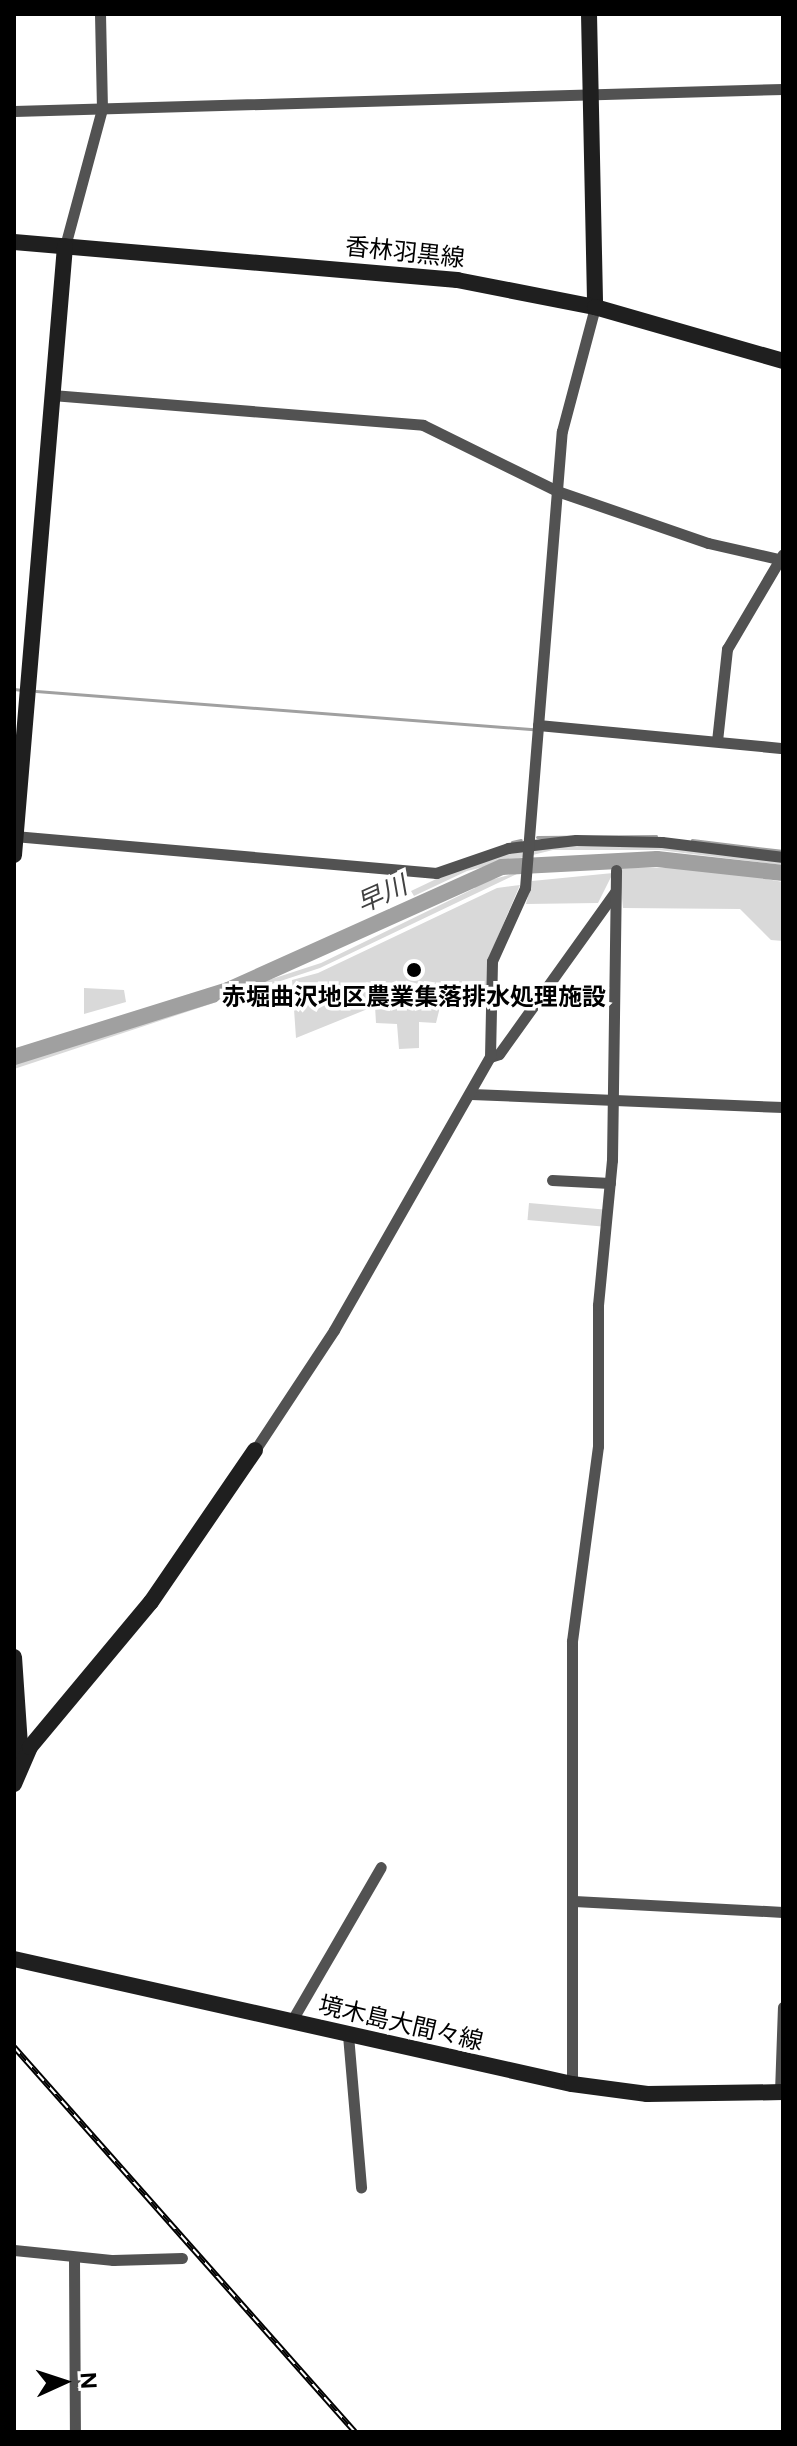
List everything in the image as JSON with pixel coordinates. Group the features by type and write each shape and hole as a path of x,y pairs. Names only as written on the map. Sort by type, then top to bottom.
{"main road":[{"path":"589,14 595,307"},
{"name":"香林羽黒線","path":"14,242 457,280 595,307 783,361"},
{"path":"14,855 65,246"},
{"path":"21,1761 151,1602 255,1450"},
{"path":"14,1657 21,1761 14,1784"},
{"name":"境木島大間々線","path":"14,1959 572,2084 647,2094 782,2092"}],"street":[{"path":"65,246 102,109 100,14"},
{"path":"14,111 783,89"},
{"path":"255,1450 334,1330 490,1057 491,966 522,903 526,875 562,431 595,307"},
{"path":"52,395 423,425 557,491 708,543 782,557 727,649 717,741"},
{"path":"538,725 783,748"},
{"path":"15,836 436,873 529,847 631,840 783,857"},
{"path":"572,2084 572,1641 598,1446 598,1305 610,1183 616,870"},
{"path":"490,1057 499,1054 615,892"},
{"path":"471,1094 783,1107"},
{"path":"552,1180 610,1183"},
{"path":"291,2022 381,1867"},
{"path":"574,1901 783,1912"},
{"path":"782,2092 783,2007"},
{"path":"348,2035 361,2187"},
{"path":"14,2250 74,2258 182,2258"},
{"path":"74,2258 75,2432"}],"shaded area":[{"path":"636,843 783,859 783,865 659,850 553,850 467,871 414,896 411,891 474,861 537,847"},
{"path":"619,867 712,869 783,882 783,941 771,940 740,909 623,908"},
{"path":"521,872 320,968 14,1069 14,1063 321,963 475,888 475,884"},
{"path":"613,873 598,903 526,904 532,881"},
{"path":"520,885 487,962 487,1003 441,1003 436,1023 419,1022 419,1048 399,1049 397,1024 376,1023 375,1006 296,1038 292,980 318,973 497,888"},
{"path":"84,988 124,990 126,1002 84,1014"},
{"path":"529,1203 604,1210 602,1226 528,1220"}],"waterway":[{"path":"14,689 22,690"},
{"path":"36,691 534,729"},
{"path":"537,837 656,836"},
{"path":"512,842 521,840"},
{"path":"692,840 783,851"},
{"name":"早川","path":"14,1057 228,990 502,867 657,859 783,873"}],"railway":[{"path":"14,2047 355,2432"}],"place":[{"name":"赤堀曲沢地区農業集落排水処理施設","path":"414,970"}]}
